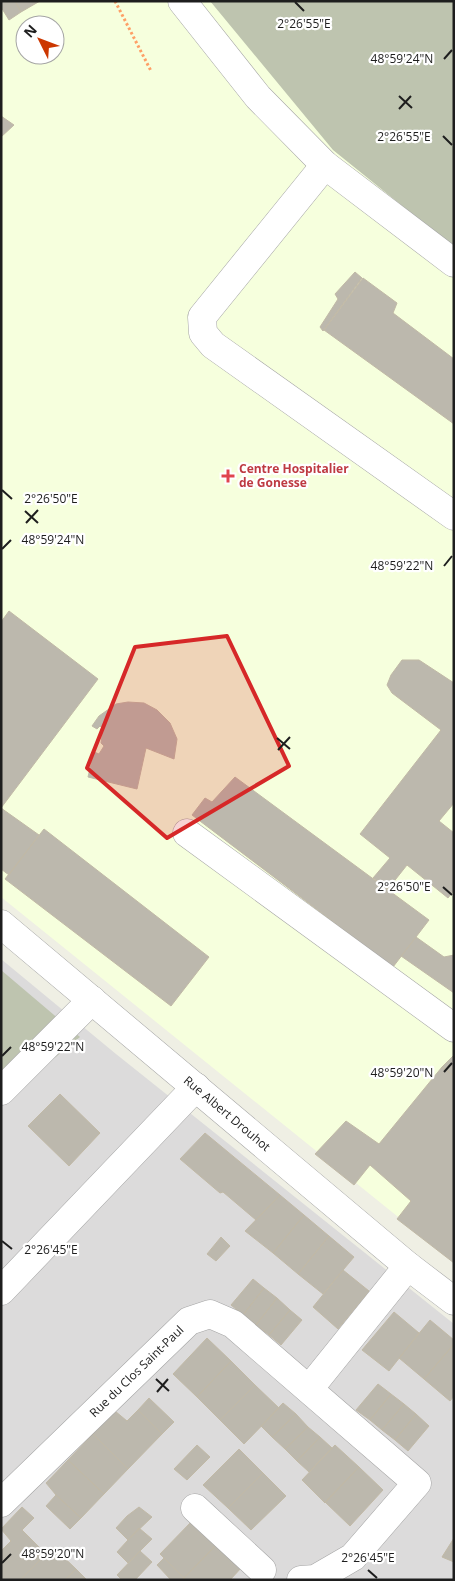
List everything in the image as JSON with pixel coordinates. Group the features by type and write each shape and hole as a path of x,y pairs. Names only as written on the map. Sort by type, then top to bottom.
{"street":[{"path":"182,1 258,97 325,165 454,263"},
{"path":"325,165 202,317 203,333 213,345 454,516"},
{"path":"187,833 454,1028"},
{"name":"Rue Albert Drouhot","path":"1,924 408,1266 454,1301"},
{"path":"1,1091 92,1000"},
{"path":"1,1291 196,1086"},
{"path":"309,1388 408,1266"},
{"name":"Rue du Clos Saint-Paul","path":"1,1503 188,1321 210,1314 233,1324 417,1483 353,1556 315,1579 301,1580"},
{"path":"195,1508 266,1576"}],"path":[{"path":"115,1 152,71"}],"highlighted area":[{"path":"227,636 289,766 167,838 87,768 135,647"}],"shaded area":[{"name":"Centre Hospitalier de Gonesse","path":"1,1 454,1 454,1262 1,897"},
{"path":"210,1 454,1 454,246 333,150"},
{"path":"1,959 116,1054 454,1324 454,1580 1,1580"},
{"path":"1,970 80,1037 1,1102"}],"building":[{"path":"1,1 15,1 21,12 9,20 1,7"},
{"path":"15,1 40,1 21,12"},
{"path":"1,116 14,125 1,137"},
{"path":"355,272 362,278 323,331 320,327 338,299 335,294"},
{"path":"363,278 397,303 393,313 454,359 454,424 324,330"},
{"path":"9,611 98,679 1,808 1,622"},
{"path":"402,660 419,660 454,683 454,803 439,821 454,833 454,890 448,898 407,865 388,889 373,878 390,858 360,834 441,730 392,693 387,685 391,675"},
{"path":"128,702 144,703 157,710 170,723 177,739 174,759 146,748 137,789 88,777 94,752 99,754 104,746 101,743 103,729 100,726 97,729 92,726 99,716 116,704"},
{"path":"235,777 429,920 393,967 192,815 205,798 212,802"},
{"path":"1,808 39,835 9,875 1,869"},
{"path":"44,829 209,957 171,1006 5,879"},
{"path":"416,937 444,957 454,955 454,993 401,956"},
{"path":"454,1055 454,1076 442,1067"},
{"path":"442,1067 454,1076 454,1263 397,1219 411,1201 370,1165 354,1185 315,1154 346,1121 379,1144"},
{"path":"60,1094 100,1133 69,1166 28,1126"},
{"path":"205,1133 280,1195 256,1220 180,1159"},
{"path":"280,1195 304,1215 273,1253 245,1231"},
{"path":"304,1215 329,1236 298,1274 273,1253"},
{"path":"329,1236 354,1257 323,1294 298,1274"},
{"path":"221,1237 230,1246 216,1261 207,1254"},
{"path":"343,1270 369,1291 338,1329 313,1307"},
{"path":"253,1279 264,1288 243,1315 231,1305"},
{"path":"264,1288 277,1298 256,1325 243,1315"},
{"path":"277,1298 290,1310 269,1335 256,1325"},
{"path":"290,1310 302,1320 281,1345 269,1335"},
{"path":"394,1312 419,1333 389,1371 362,1350"},
{"path":"430,1320 454,1340 454,1344 424,1379 399,1358"},
{"path":"207,1338 231,1361 197,1397 173,1374"},
{"path":"454,1344 454,1396 450,1401 424,1379"},
{"path":"231,1361 255,1385 220,1420 197,1397"},
{"path":"378,1384 391,1394 370,1420 356,1410"},
{"path":"255,1385 279,1408 244,1444 220,1420"},
{"path":"391,1394 404,1404 382,1430 370,1420"},
{"path":"149,1398 174,1422 162,1434 138,1410"},
{"path":"283,1403 296,1414 272,1437 261,1426"},
{"path":"404,1404 416,1414 395,1440 382,1430"},
{"path":"138,1410 162,1434 128,1469 93,1434 115,1411 127,1421"},
{"path":"296,1414 308,1427 285,1449 272,1437"},
{"path":"416,1414 429,1426 408,1451 395,1440"},
{"path":"308,1427 320,1437 297,1461 285,1449"},
{"path":"93,1434 128,1469 104,1494 68,1460"},
{"path":"320,1437 332,1448 309,1472 297,1461"},
{"path":"197,1445 210,1457 187,1480 174,1469"},
{"path":"335,1445 359,1467 325,1503 302,1480"},
{"path":"239,1449 263,1473 228,1508 203,1485"},
{"path":"68,1460 104,1494 81,1518 46,1483"},
{"path":"359,1467 383,1490 350,1526 325,1502"},
{"path":"263,1473 286,1496 251,1530 228,1508"},
{"path":"56,1495 81,1518 70,1529 46,1506"},
{"path":"22,1507 34,1518 22,1530 46,1554 20,1580 3,1580 1,1578 1,1551 11,1541 1,1529"},
{"path":"139,1507 152,1517 128,1540 116,1528"},
{"path":"193,1520 218,1543 184,1578 160,1554"},
{"path":"139,1528 152,1539 128,1563 117,1552"},
{"path":"454,1538 454,1562 442,1557"},
{"path":"218,1543 242,1567 230,1580 186,1580 184,1578"},
{"path":"53,1547 76,1569 65,1580 20,1580"},
{"path":"140,1551 152,1562 135,1580 122,1580 117,1575"},
{"path":"164,1558 184,1578 182,1580 171,1580 157,1565"},
{"path":"76,1569 87,1580 65,1580"}],"place":[{"name":"Centre Hospitalier de Gonesse","path":"228,476"}]}
